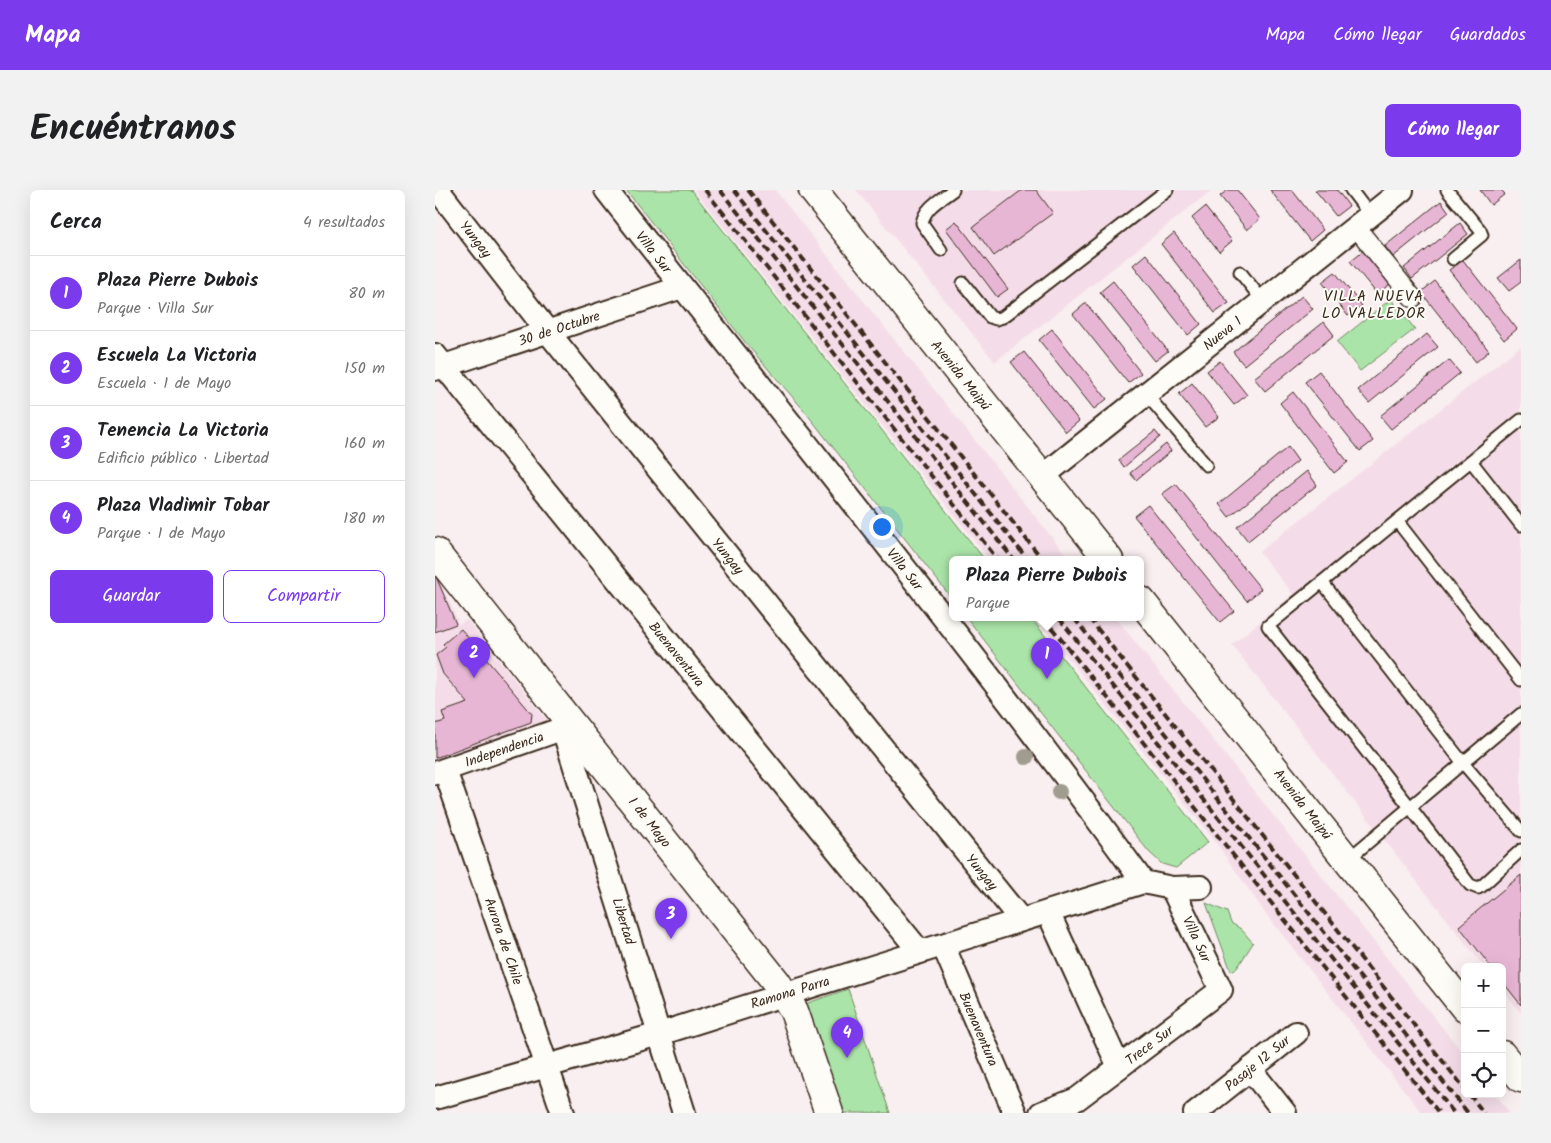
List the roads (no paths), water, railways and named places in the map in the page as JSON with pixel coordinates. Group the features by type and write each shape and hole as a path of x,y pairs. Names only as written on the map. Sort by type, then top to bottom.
{"main road":[{"name":"Avenida Maipú","path":"813,190 1106,556"},
{"name":"1 de Mayo","path":"435,552 568,727 768,971 784,994 799,1025 829,1113"},
{"name":"Avenida Maipú","path":"1144,605 1461,1003"},
{"path":"1506,1060 1521,1078"}],"street":[{"name":"Yungay","path":"438,190 548,332 1021,920"},
{"name":"Villa Sur","path":"606,190 1071,782 1143,882"},
{"name":"Nueva 1","path":"1043,477 1402,190"},
{"path":"1363,221 1413,298"},
{"name":"30 de Octubre","path":"438,363 548,332 682,287"},
{"name":"Buenaventura","path":"438,363 920,952"},
{"name":"Independencia","path":"440,771 568,727"},
{"name":"Libertad","path":"568,727 684,1113"},
{"name":"Aurora de Chile","path":"440,771 563,1113"},
{"path":"1143,882 1173,888 1201,887"},
{"name":"Ramona Parra","path":"435,1098 659,1034 1143,882"},
{"name":"Villa Sur","path":"1173,888 1221,990"},
{"path":"1049,912 1119,1068"},
{"name":"Buenaventura","path":"943,945 1015,1113"},
{"name":"Trece Sur","path":"1041,1113 1080,1106 1119,1068 1221,990"},
{"name":"Pasaje 12 Sur","path":"1195,1113 1296,1033"},
{"path":"1250,1069 1285,1113"}],"lane":[{"path":"941,250 922,223 923,216 926,211 953,190"},
{"path":"963,283 990,317 996,319 1003,318 1167,190"},
{"path":"1351,190 1363,221"},
{"path":"1447,190 1482,235 1453,259"},
{"path":"1240,272 1263,301"},
{"path":"1146,394 1206,465"},
{"path":"1521,420 1268,626 1470,885 1477,888 1482,886 1521,850"},
{"path":"1471,461 1521,525"},
{"path":"1397,521 1521,680"},
{"path":"1321,582 1463,763 1521,831"},
{"path":"1347,860 1521,714"}],"railway":[{"path":"705,190 995,556"},
{"path":"720,190 1011,556"},
{"path":"734,190 1025,556"},
{"path":"748,190 1040,556"},
{"path":"1046,621 1439,1113"},
{"path":"1061,621 1454,1113"},
{"path":"1076,621 1468,1113"},
{"path":"1091,621 1461,1084"},
{"path":"1472,1098 1484,1113"}],"place":[{"name":"Escuela La Victoria","path":"474,678"},
{"name":"Plaza Pierre Dubois","path":"1047,679"},
{"name":"Tenencia La Victoria","path":"671,939"},
{"name":"Plaza Vladimir Tobar","path":"847,1058"}],"district":[{"name":"VILLA NUEVA LO VALLEDOR","path":"1374,304"}]}
